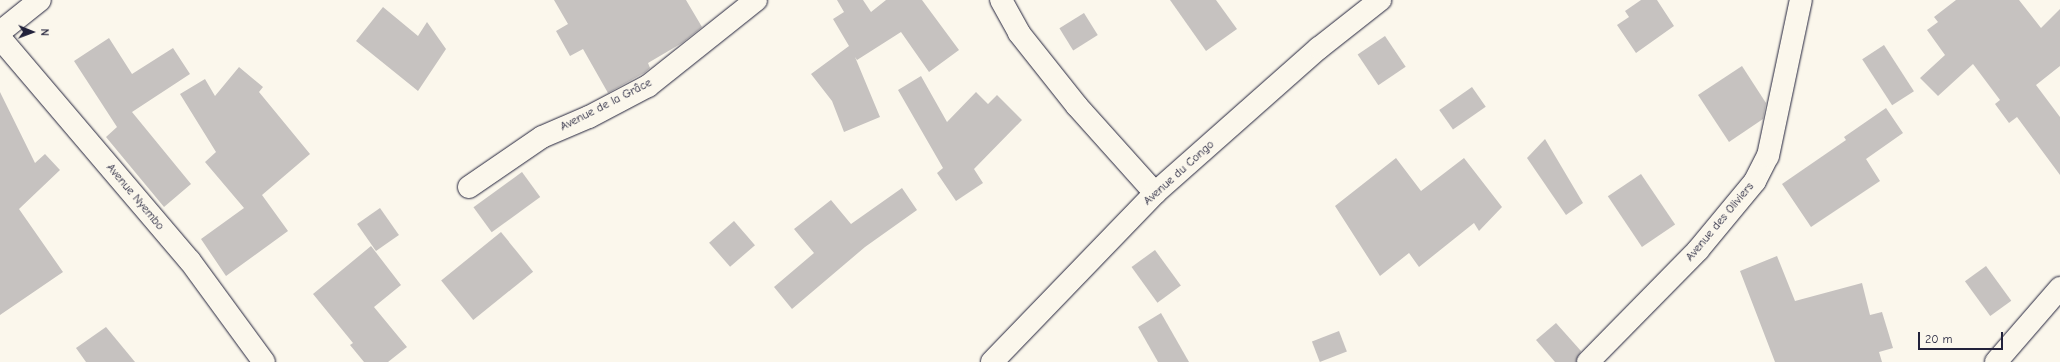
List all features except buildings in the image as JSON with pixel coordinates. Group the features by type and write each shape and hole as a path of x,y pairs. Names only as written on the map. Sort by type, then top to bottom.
{"street":[{"path":"0,32 40,0"},
{"name":"Avenue de la Grâce","path":"469,187 542,137 588,117 648,86 756,0"},
{"path":"1001,0 1019,33 1048,69 1155,193"},
{"name":"Avenue du Congo","path":"992,362 1155,193 1319,48 1380,0"},
{"name":"Avenue des Oliviers","path":"1588,362 1698,250 1755,181 1768,156 1801,0"},
{"name":"Avenue Nyembo","path":"0,38 190,261 264,362"},
{"path":"1996,362 2060,288"}]}
